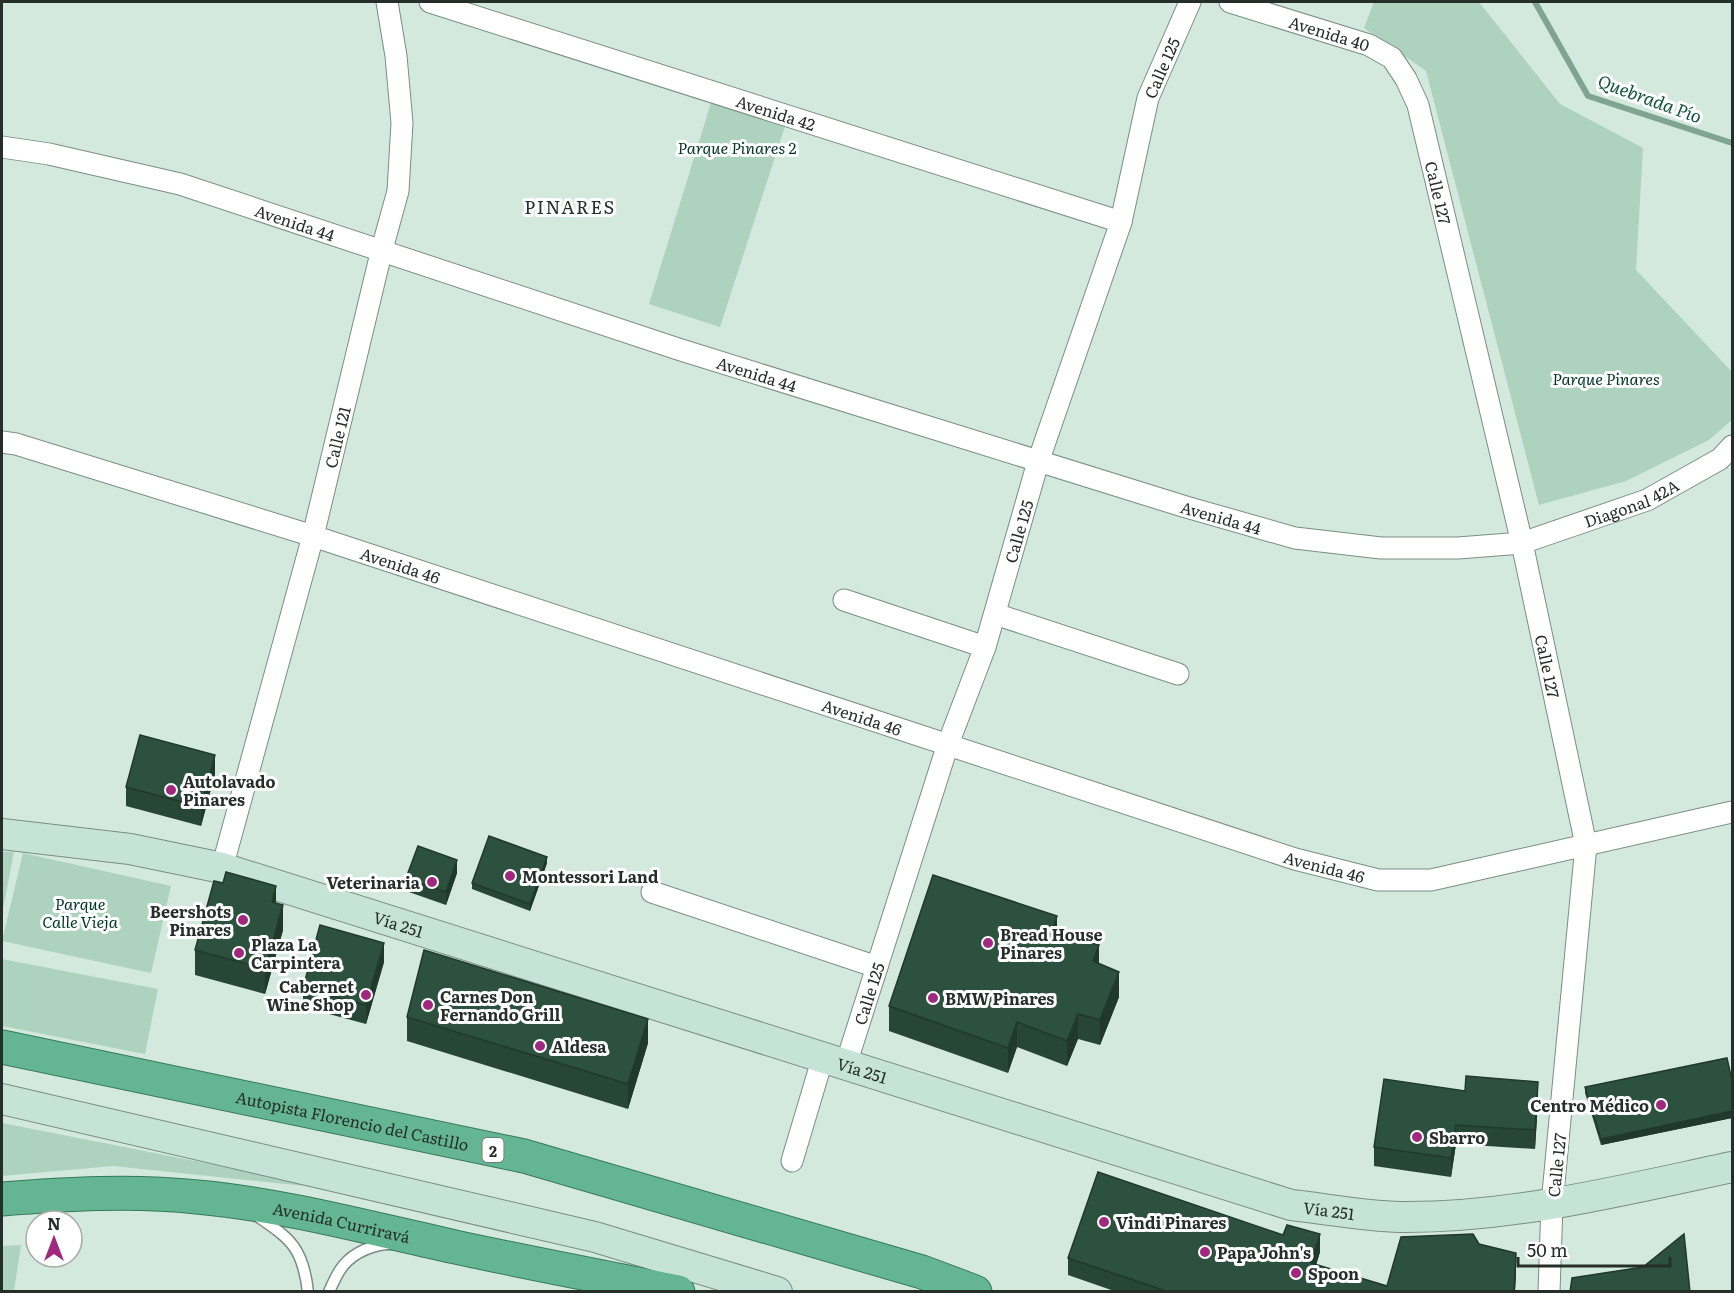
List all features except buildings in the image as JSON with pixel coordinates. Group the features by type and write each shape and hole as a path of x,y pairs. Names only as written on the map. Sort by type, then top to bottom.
{"highway":[{"name":"Autopista Florencio del Castillo","path":"2,1047 524,1156 900,1266 975,1292"},
{"name":"Avenida Curriravá","path":"2,1199 46,1195 196,1196 295,1210 457,1247 678,1292"}],"main road":[{"name":"Vía 251","path":"2,834 130,849 222,868 1291,1204 1399,1217 1492,1212 1552,1204 1732,1167"},
{"path":"2,1099 595,1238 777,1292"}],"street":[{"name":"Calle 121","path":"222,868 313,536 398,191 402,123 396,56 387,2"},
{"name":"Avenida 42","path":"430,2 1121,222"},
{"name":"Calle 125","path":"792,1161 877,967 948,744 985,647 1038,462 1121,222 1148,98 1190,2"},
{"name":"Avenida 40","path":"1230,2 1369,45 1392,58"},
{"name":"Calle 127","path":"1392,58 1406,79 1418,105 1522,543 1586,845 1552,1204 1549,1292"},
{"name":"Avenida 44","path":"2,147 49,154 180,184 382,249 678,349 1038,462 1295,538 1381,548 1458,548 1522,543"},
{"name":"Avenida 46","path":"2,442 16,444 313,536 1295,859 1378,880 1431,880 1732,812"},
{"name":"Diagonal 42A","path":"1522,543 1647,500 1720,459 1732,446"},
{"path":"844,600 985,647"},
{"path":"995,614 1178,674"},
{"path":"652,892 877,967"}],"lane":[{"path":"196,1196 256,1215 284,1234 298,1251 305,1268 308,1292"},
{"path":"328,1292 343,1266 360,1252 384,1244 457,1247"}],"green space":[{"name":"Parque Pinares","path":"1374,2 1479,2 1560,104 1643,148 1636,270 1732,372 1732,420 1709,440 1626,481 1539,505 1426,71 1364,28"},
{"name":"Parque Pinares 2","path":"714,93 788,117 720,327 649,304"},
{"path":"2,852 14,852 2,914"},
{"name":"Parque Calle Vieja","path":"23,853 171,886 151,973 2,941"},
{"path":"2,959 158,989 145,1054 2,1026"},
{"path":"2,1123 343,1190 113,1166 2,1176"},
{"path":"21,1245 14,1291 2,1291 2,1246"}],"waterway":[{"name":"Quebrada Pío","path":"1535,2 1588,96 1732,143"}],"place":[{"name":"Autolavado Pinares","path":"171,790"},
{"name":"Montessori Land","path":"510,876"},
{"name":"Veterinaria","path":"432,882"},
{"name":"Beershots Pinares","path":"243,920"},
{"name":"Bread House Pinares","path":"988,943"},
{"name":"Plaza La Carpintera","path":"239,953"},
{"name":"Cabernet Wine Shop","path":"366,995"},
{"name":"BMW Pinares","path":"933,998"},
{"name":"Carnes Don Fernando Grill","path":"428,1005"},
{"name":"Aldesa","path":"540,1046"},
{"name":"Centro Médico","path":"1661,1105"},
{"name":"Sbarro","path":"1417,1137"},
{"name":"Vindi Pinares","path":"1104,1222"},
{"name":"Papa John's","path":"1205,1252"},
{"name":"Spoon","path":"1296,1273"}],"district":[{"name":"PINARES","path":"570,206"}]}
